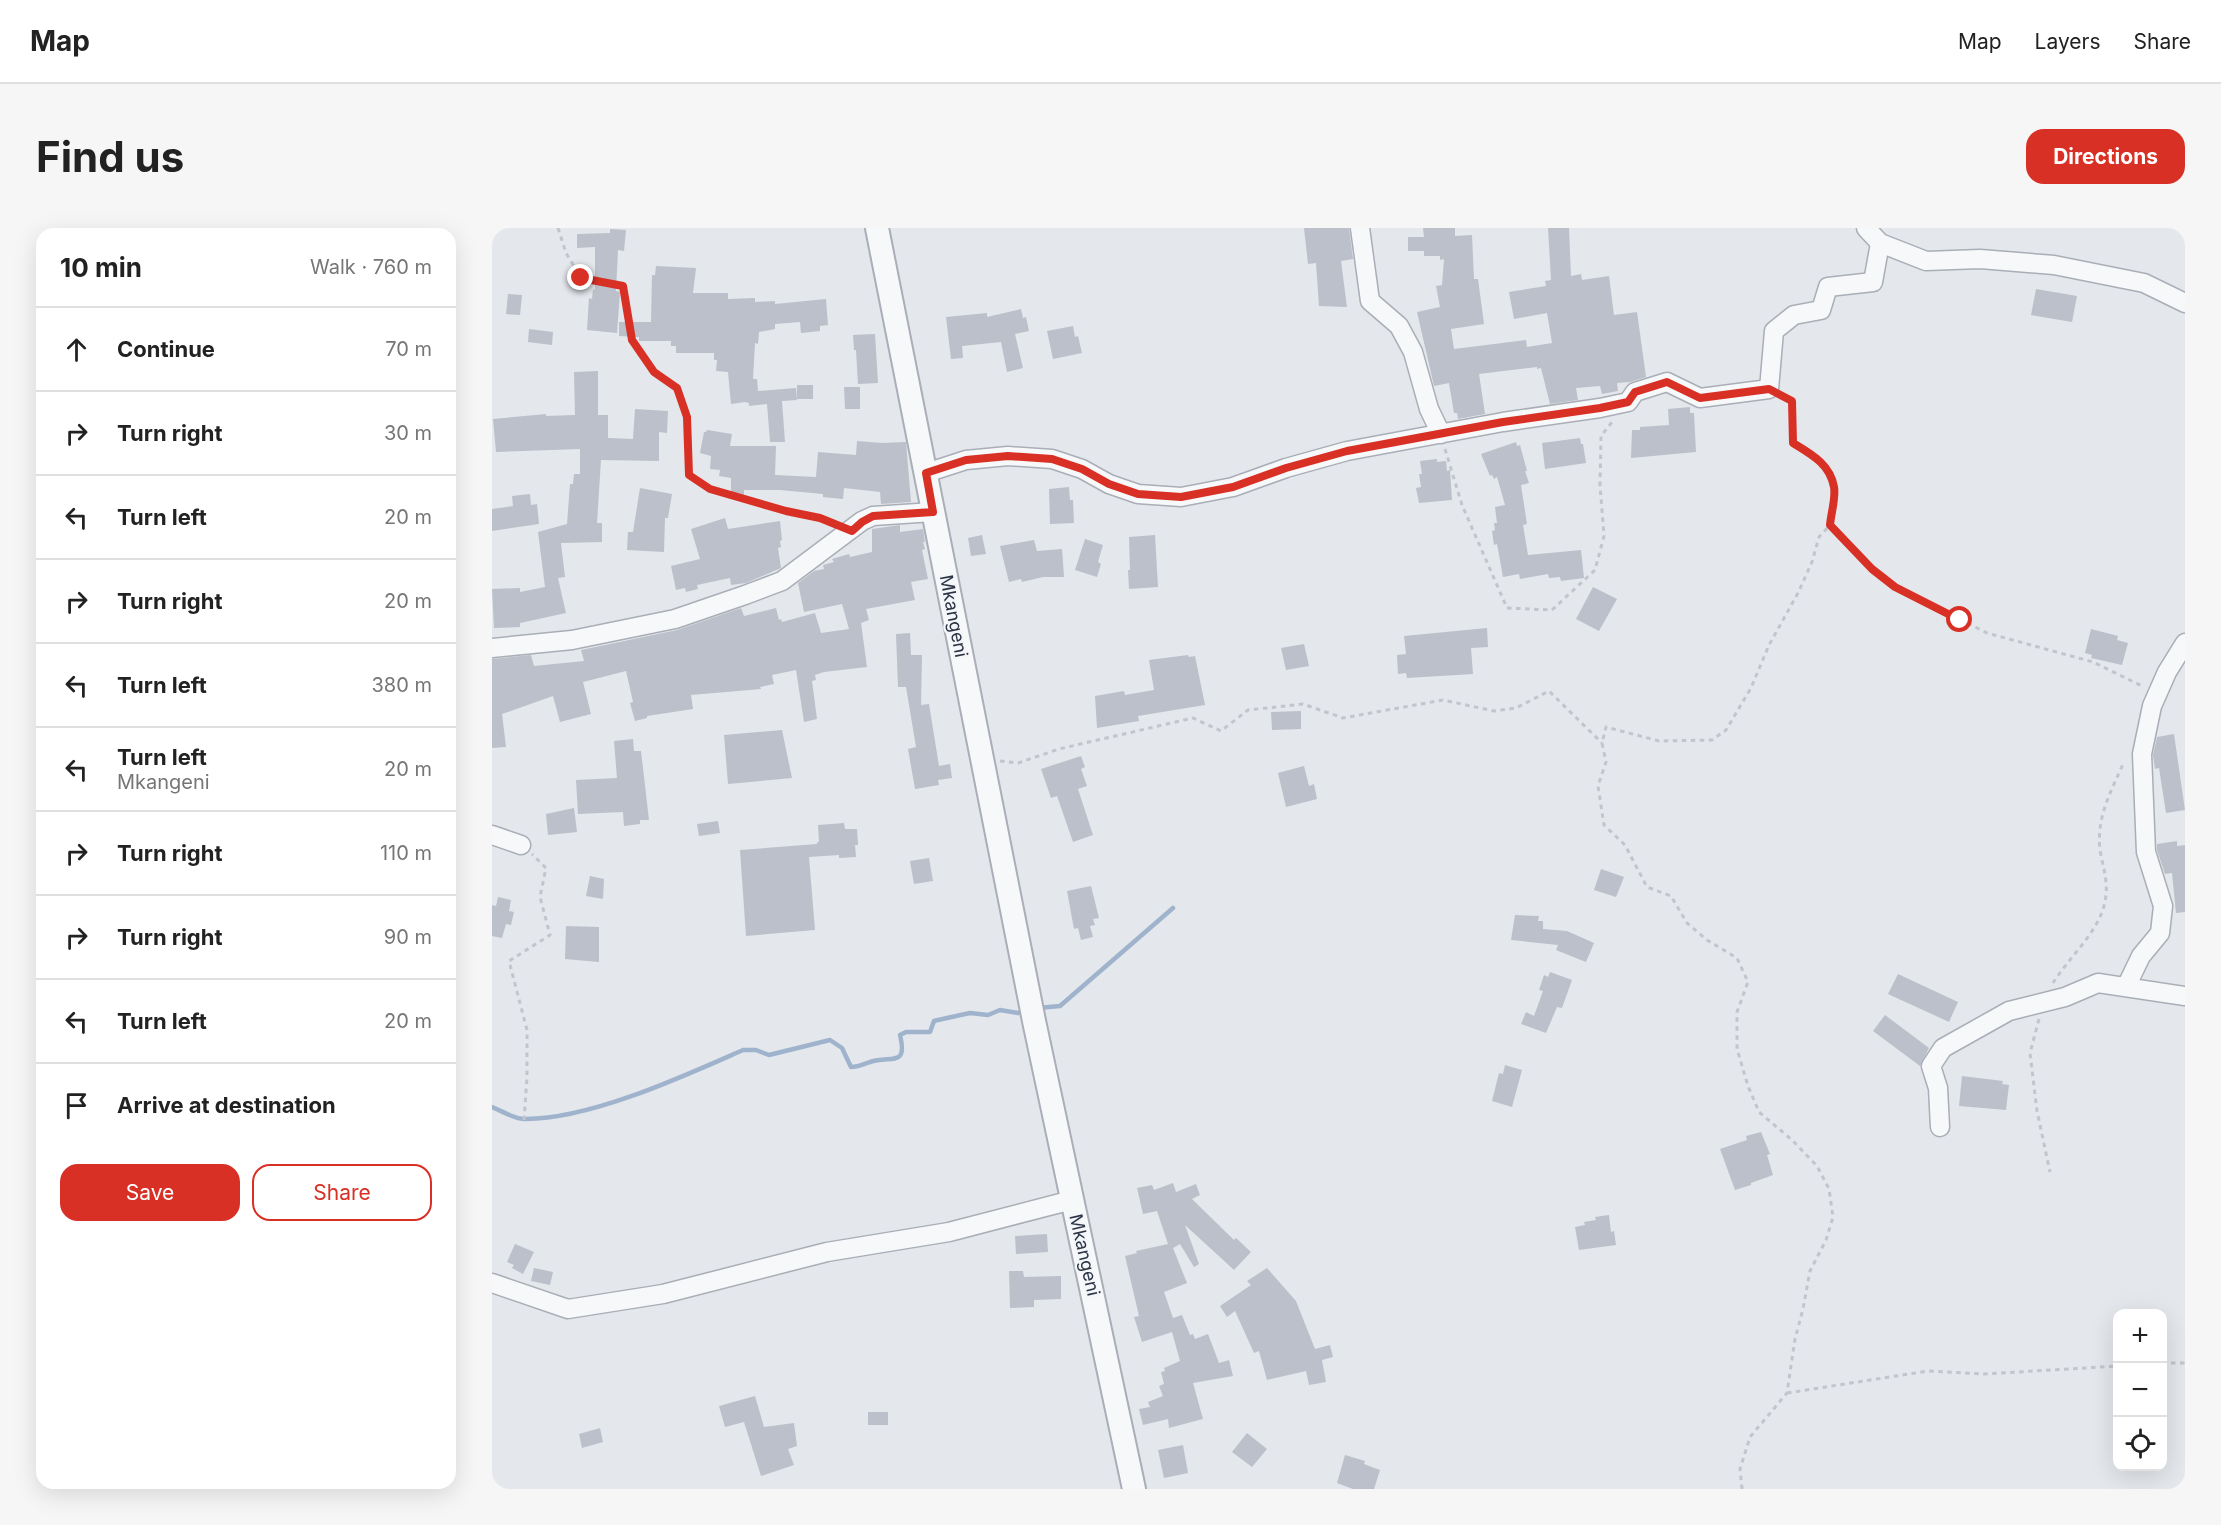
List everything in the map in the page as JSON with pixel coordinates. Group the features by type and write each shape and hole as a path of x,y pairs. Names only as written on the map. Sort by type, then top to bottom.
{"street":[{"name":"Mkangeni","path":"877,228 1033,1013 1107,1352 1134,1489"},
{"path":"1360,228 1370,301 1399,326 1413,352 1429,409 1441,434"},
{"path":"1866,228 1880,243 1926,261 1980,259 2054,265 2144,283 2185,303"},
{"path":"926,473 966,460 1008,456 1052,459 1082,469 1109,484 1138,494 1181,497 1233,487 1286,468 1347,451 1628,402 1635,392 1667,382 1700,398 1769,389 1774,330 1794,315 1821,310 1828,287 1873,282 1880,243"},
{"path":"492,648 572,640 675,619 782,581 873,516 933,512"},
{"path":"2126,987 2141,956 2160,933 2163,906 2146,852 2142,754 2152,706 2167,672 2183,650"},
{"path":"492,835 522,845"},
{"path":"1940,1127 1938,1088 1931,1066 1943,1048 2008,1011 2065,997 2098,983 2185,996"},
{"path":"492,1283 568,1309 663,1294 827,1252 949,1232 1072,1200"}],"path":[{"path":"558,228 566,253 581,278 623,286 632,340 654,372 677,388 687,417 689,475 710,489 786,511 820,518 852,531"},
{"path":"1742,1489 1740,1469 1750,1437 1787,1393 1794,1339 1803,1309 1810,1271 1826,1240 1833,1217 1829,1189 1817,1166 1792,1140 1759,1112 1748,1086 1737,1049 1737,1012 1748,982 1737,958 1707,940 1687,922 1671,896 1647,887 1625,845 1604,825 1598,786 1606,762 1602,743 1606,727 1659,741 1712,740 1726,730 1751,688 1769,645 1798,593 1812,562 1819,537 1830,525 1834,487 1825,466 1813,455 1793,443 1792,401 1769,389"},
{"path":"1441,434 1462,505 1507,608 1552,610 1595,570 1604,536 1600,485 1601,436 1628,402"},
{"path":"1830,525 1872,569 1895,587 1986,633 2093,662 2143,687 2152,706"},
{"path":"983,758 1018,763 1059,749 1193,718 1221,730 1248,710 1303,704 1343,718 1443,700 1494,711 1516,708 1549,692 1602,743"},
{"path":"2049,1172 2037,1111 2030,1053 2043,1003 2064,966 2090,935 2105,903 2107,883 2100,848 2100,816 2126,759 2145,742"},
{"path":"522,845 546,868 540,897 550,936 509,961 527,1030 528,1077 524,1120"},
{"path":"2167,1364 2185,1363"},
{"path":"1787,1393 1928,1371 1984,1374 2113,1366"}],"building":[{"path":"1304,228 1349,228 1353,259 1341,261 1347,307 1319,306 1316,263 1308,264"},
{"path":"1423,228 1455,228 1455,236 1472,235 1474,279 1478,279 1484,324 1451,329 1454,349 1526,340 1527,347 1552,343 1547,313 1514,319 1509,292 1546,286 1545,281 1551,280 1548,228 1569,228 1571,276 1581,274 1582,280 1609,276 1614,315 1637,312 1646,377 1617,383 1618,391 1602,394 1600,386 1576,388 1578,400 1550,404 1541,368 1479,374 1485,414 1458,419 1457,413 1454,413 1449,383 1434,386 1417,312 1440,307 1436,286 1442,285 1444,259 1440,260 1440,256 1424,256 1424,251 1408,251 1408,237 1424,237"},
{"path":"610,229 626,230 624,251 618,250 616,291 620,292 617,333 587,330 589,298 592,299 593,289 595,290 595,247 577,248 577,234 610,233"},
{"path":"656,266 696,268 693,293 728,293 728,299 755,298 755,302 775,301 775,304 826,299 828,325 820,326 820,331 801,333 800,322 775,324 775,329 759,332 758,344 755,343 753,379 757,379 758,391 796,388 797,400 782,401 785,442 770,442 767,404 749,406 749,403 745,402 731,404 728,372 716,371 717,360 714,360 714,353 676,353 676,346 671,346 671,341 639,341 639,337 619,336 619,322 651,322 652,275 655,275"},
{"path":"2036,289 2077,296 2072,322 2031,315"},
{"path":"508,294 522,295 520,315 506,314"},
{"path":"1021,309 1023,318 1026,317 1029,331 1015,334 1023,368 1007,372 1001,342 962,346 963,358 951,359 946,317 987,313 987,317"},
{"path":"1073,326 1082,353 1053,359 1047,331"},
{"path":"529,329 553,332 552,345 528,342"},
{"path":"875,334 878,383 858,384 853,335"},
{"path":"598,371 598,415 608,415 608,438 633,439 635,409 668,411 667,433 659,432 659,461 601,460 597,523 602,523 602,542 561,543 565,577 558,578 566,613 520,623 520,627 494,628 492,589 520,588 520,592 545,587 538,532 567,524 570,484 573,484 574,474 580,474 580,449 496,452 493,419 546,414 546,416 575,415 574,372"},
{"path":"797,385 813,385 813,399 797,399"},
{"path":"844,387 860,387 860,409 845,409"},
{"path":"1690,407 1690,413 1694,413 1696,452 1631,458 1632,430 1640,430 1640,427 1669,425 1668,409"},
{"path":"707,430 732,434 730,446 776,446 775,475 816,477 818,452 856,455 857,441 906,442 911,502 881,504 880,492 844,488 843,499 823,497 823,494 780,490 744,490 744,495 731,494 731,478 719,476 720,470 710,469 711,456 700,453 704,432"},
{"path":"1580,438 1586,463 1545,469 1542,443"},
{"path":"1516,442 1517,446 1520,445 1529,483 1521,485 1527,524 1523,525 1528,555 1581,550 1584,578 1561,581 1560,577 1549,578 1548,574 1520,579 1519,574 1503,577 1497,544 1494,545 1492,531 1495,530 1494,523 1497,523 1495,507 1505,505 1497,477 1494,479 1492,475 1490,476 1481,454"},
{"path":"1437,459 1437,462 1446,461 1447,471 1450,470 1452,500 1419,503 1416,488 1421,487 1420,461"},
{"path":"1069,487 1070,500 1073,500 1074,523 1050,524 1049,489"},
{"path":"640,488 672,494 668,518 665,518 664,552 627,550 628,532 633,532"},
{"path":"530,494 531,505 537,504 539,524 492,531 492,509 513,506 512,496"},
{"path":"725,518 728,529 780,521 782,540 780,541 781,547 778,548 781,568 746,583 731,585 730,578 697,585 698,589 686,592 685,588 676,590 671,566 700,559 691,529"},
{"path":"900,525 900,532 923,529 925,549 922,550 928,579 911,582 915,600 866,609 869,620 861,623 867,667 815,675 816,680 812,681 817,719 804,722 796,670 772,675 774,684 760,687 761,689 691,695 693,709 647,716 647,718 635,721 626,671 583,682 591,714 560,722 553,696 502,714 506,747 492,748 492,659 531,655 534,666 584,661 581,650 677,630 741,608 744,616 776,608 779,620 781,619 782,622 815,613 821,633 849,629 842,604 804,612 798,583 814,571 824,569 823,565 834,562 832,559 849,554 850,557 872,552 872,529"},
{"path":"982,535 986,554 971,556 968,538"},
{"path":"1155,535 1158,587 1129,589 1129,537"},
{"path":"1085,539 1103,545 1097,577 1075,570"},
{"path":"1034,540 1037,551 1062,549 1064,577 1043,577 1022,582 1021,579 1009,582 1000,546"},
{"path":"1593,587 1617,599 1599,631 1576,619"},
{"path":"1487,628 1488,647 1471,648 1473,674 1407,678 1406,673 1398,674 1397,655 1406,654 1404,636"},
{"path":"2091,629 2118,636 2117,640 2128,643 2122,665 2091,658 2092,655 2085,653"},
{"path":"910,633 911,655 922,655 921,705 929,704 939,766 950,764 952,778 938,780 939,785 915,789 908,749 916,747 906,687 898,687 896,634"},
{"path":"1304,644 1309,666 1286,670 1281,648"},
{"path":"1188,655 1189,657 1195,656 1205,705 1138,716 1139,721 1097,728 1095,696 1124,691 1125,695 1154,690 1149,660"},
{"path":"1301,711 1301,729 1272,730 1271,712"},
{"path":"782,730 792,778 728,784 724,735"},
{"path":"2174,734 2185,810 2166,813 2159,768 2155,769 2153,755 2157,737"},
{"path":"633,739 634,751 641,751 649,820 640,820 640,824 624,826 623,812 578,814 576,780 617,778 614,741"},
{"path":"1081,756 1085,767 1081,769 1087,786 1078,789 1093,835 1073,842 1057,796 1051,798 1041,769"},
{"path":"1304,766 1309,786 1314,784 1317,799 1286,807 1278,773"},
{"path":"574,808 577,832 548,835 546,814"},
{"path":"718,821 720,833 699,836 697,824"},
{"path":"844,823 845,829 857,829 856,857 839,858 839,855 809,857 815,930 746,936 740,850 817,844 819,842 818,825"},
{"path":"2177,841 2177,846 2185,845 2185,912 2176,913 2172,873 2165,874 2157,844"},
{"path":"929,858 933,881 914,884 910,861"},
{"path":"1601,869 1624,877 1616,897 1594,890"},
{"path":"590,876 604,879 603,899 586,896"},
{"path":"1091,886 1099,918 1093,919 1095,925 1090,926 1093,937 1081,940 1078,928 1074,929 1067,891"},
{"path":"498,897 511,900 509,911 514,912 511,925 506,924 502,938 492,936 492,905 496,906"},
{"path":"1515,915 1539,916 1538,921 1543,921 1543,929 1567,931 1594,943 1586,962 1556,950 1558,945 1511,940"},
{"path":"566,926 599,927 599,962 565,959"},
{"path":"1550,972 1572,980 1562,1008 1557,1007 1546,1033 1521,1024 1526,1012 1534,1016 1543,991 1539,990 1544,975 1548,977"},
{"path":"1898,974 1958,1002 1949,1022 1888,994"},
{"path":"1885,1015 1929,1048 1920,1066 1873,1031"},
{"path":"1505,1065 1522,1070 1512,1107 1492,1101 1499,1073 1503,1074"},
{"path":"1962,1076 2003,1081 2002,1084 2009,1085 2006,1110 1959,1106"},
{"path":"1761,1132 1770,1154 1767,1155 1773,1175 1735,1190 1720,1149 1747,1140 1746,1136"},
{"path":"1173,1183 1176,1192 1196,1184 1200,1195 1192,1199 1234,1240 1236,1238 1251,1252 1234,1270 1185,1225 1199,1264 1194,1267 1180,1244 1173,1248 1187,1283 1164,1292 1173,1318 1182,1315 1190,1335 1193,1334 1195,1339 1208,1334 1219,1363 1229,1360 1233,1376 1193,1383 1203,1419 1169,1428 1168,1419 1143,1425 1139,1409 1150,1407 1148,1402 1163,1396 1159,1386 1164,1384 1161,1372 1165,1371 1164,1368 1180,1361 1172,1332 1142,1342 1134,1317 1139,1316 1125,1256 1137,1253 1136,1251 1168,1244 1157,1211 1143,1214 1137,1188 1152,1185 1154,1190"},
{"path":"1609,1215 1611,1232 1614,1231 1616,1245 1579,1250 1575,1227 1585,1225 1584,1222 1596,1220 1595,1217"},
{"path":"1047,1234 1048,1252 1016,1254 1015,1236"},
{"path":"515,1244 534,1252 523,1274 507,1262"},
{"path":"534,1268 553,1272 550,1285 531,1281"},
{"path":"1267,1268 1296,1301 1315,1349 1330,1345 1333,1357 1322,1360 1326,1382 1309,1385 1306,1371 1267,1380 1259,1351 1254,1353 1235,1311 1227,1317 1220,1306 1251,1285 1247,1281"},
{"path":"1009,1271 1023,1271 1024,1277 1061,1276 1061,1299 1034,1300 1034,1307 1010,1308"},
{"path":"755,1396 764,1427 794,1423 797,1446 788,1449 794,1465 761,1476 744,1422 725,1427 719,1406"},
{"path":"868,1412 888,1412 888,1425 868,1425"},
{"path":"600,1428 603,1442 582,1448 579,1434"},
{"path":"1247,1433 1267,1449 1252,1467 1232,1452"},
{"path":"1183,1445 1188,1473 1164,1478 1158,1450"},
{"path":"1345,1455 1365,1461 1364,1464 1380,1470 1374,1489 1353,1489 1337,1483"}],"waterway":[{"path":"1038,1008 1060,1006 1173,908"},
{"path":"492,1107 522,1119 579,1112 637,1094 743,1050 756,1050 769,1055 830,1040 842,1048 851,1067 900,1056 902,1052 900,1035 906,1032 930,1032 934,1021 970,1013 988,1015 1000,1010 1018,1013 1024,1011"}],"route":[{"path":"581,278 623,286 632,340 654,372 677,388 687,417 689,475 710,489 786,511 820,518 852,531 873,516 933,512 926,473 966,460 1008,456 1052,459 1082,469 1109,484 1138,494 1181,497 1233,487 1286,468 1347,451 1628,402 1635,392 1667,382 1700,398 1769,389 1792,401 1793,443 1813,455 1825,466 1834,487 1830,525 1872,569 1895,587 1919,597 1960,620"}]}
